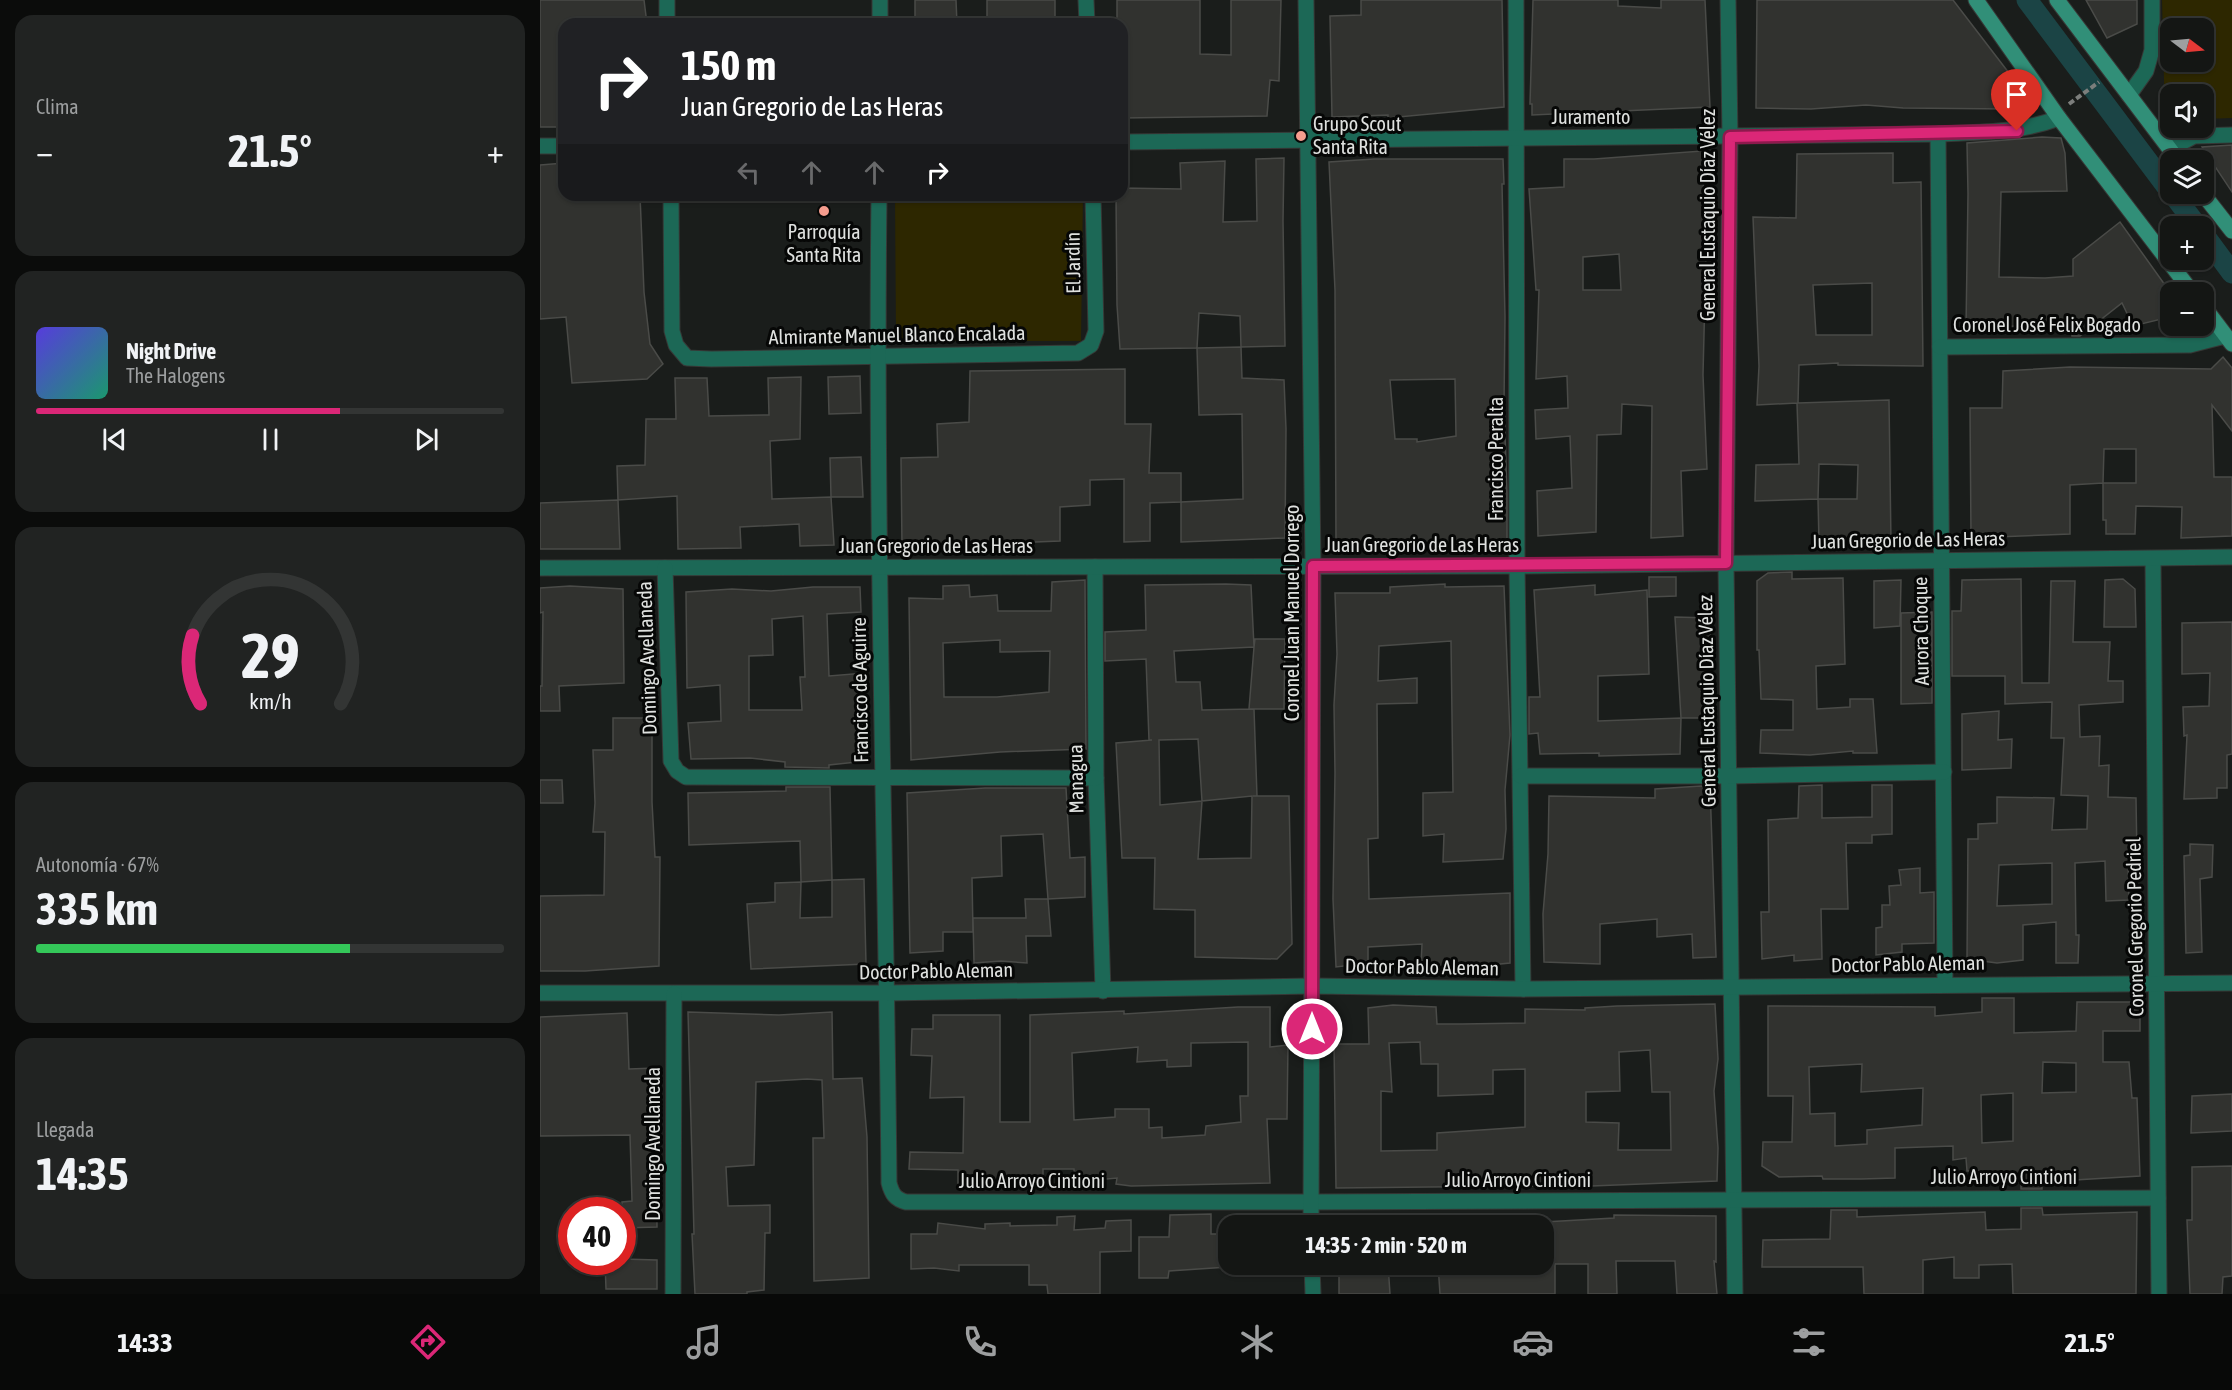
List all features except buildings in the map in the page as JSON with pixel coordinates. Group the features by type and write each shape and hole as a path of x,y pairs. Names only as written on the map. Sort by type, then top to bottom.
{"main road":[{"path":"1976,0 2057,116 2185,282"},
{"path":"2057,0 2170,150"},
{"path":"2212,204 2232,231"},
{"path":"2214,320 2229,340"}],"street":[{"path":"666,0 667,18"},
{"path":"880,0 880,18"},
{"path":"1086,0 1087,18"},
{"name":"Coronel Juan Manuel Dorrego","path":"1306,0 1313,566 1311,1215"},
{"name":"Francisco Peralta","path":"1516,0 1517,566 1523,989"},
{"name":"General Eustaquio Díaz Vélez","path":"1728,0 1730,137 1726,563 1736,1199 1735,1294"},
{"path":"2129,95 2146,71 2152,50 2152,0"},
{"name":"Juramento","path":"1128,142 1938,134 2017,131 2036,127 2057,116"},
{"name":"Aurora Choque","path":"1938,134 1945,984"},
{"path":"2179,150 2194,136 2232,135"},
{"path":"540,146 558,146"},
{"name":"Almirante Manuel Blanco Encalada","path":"671,201 672,332 676,345 687,357 711,359 1078,353 1091,345 1096,331"},
{"name":"Francisco de Aguirre","path":"879,201 877,356 879,568 889,1183"},
{"name":"El Jardín","path":"1092,201 1096,331"},
{"name":"Coronel José Felix Bogado","path":"1940,347 2190,345 2229,340"},
{"name":"Juan Gregorio de Las Heras","path":"540,568 1517,566 1941,560 2153,560 2232,557"},
{"name":"Coronel Gregorio Pedriel","path":"2153,560 2159,1294"},
{"name":"Managua","path":"1095,567 1096,778 1103,991"},
{"name":"Domingo Avellaneda","path":"665,568 671,761 677,771 686,777 883,777"},
{"path":"1521,776 1728,776 1944,772"},
{"path":"883,777 1096,778"},
{"name":"Doctor Pablo Aleman","path":"540,993 887,993 1312,986 1523,989 2232,983"},
{"name":"Domingo Avellaneda","path":"673,1294 674,994"},
{"name":"Julio Arroyo Cintioni","path":"889,1183 893,1195 906,1202 2158,1198"},
{"path":"1312,1275 1313,1294"}],"path":[{"path":"2057,116 2112,72"}],"shaded area":[{"path":"2162,0 2232,0 2232,118 2214,119 2214,84 2164,84 2164,72 2214,72 2214,18 2162,18"},
{"path":"895,201 1083,201 1081,341 896,341"}],"waterway":[{"path":"2027,0 2160,178"},
{"path":"2180,204 2190,216"},
{"path":"2214,249 2232,273"}],"place":[{"name":"Grupo Scout Santa Rita","path":"1301,136"},
{"name":"Parroquía Santa Rita","path":"824,211"}],"route":[{"path":"1312,1029 1313,566 1726,563 1730,137 2017,131"}]}
